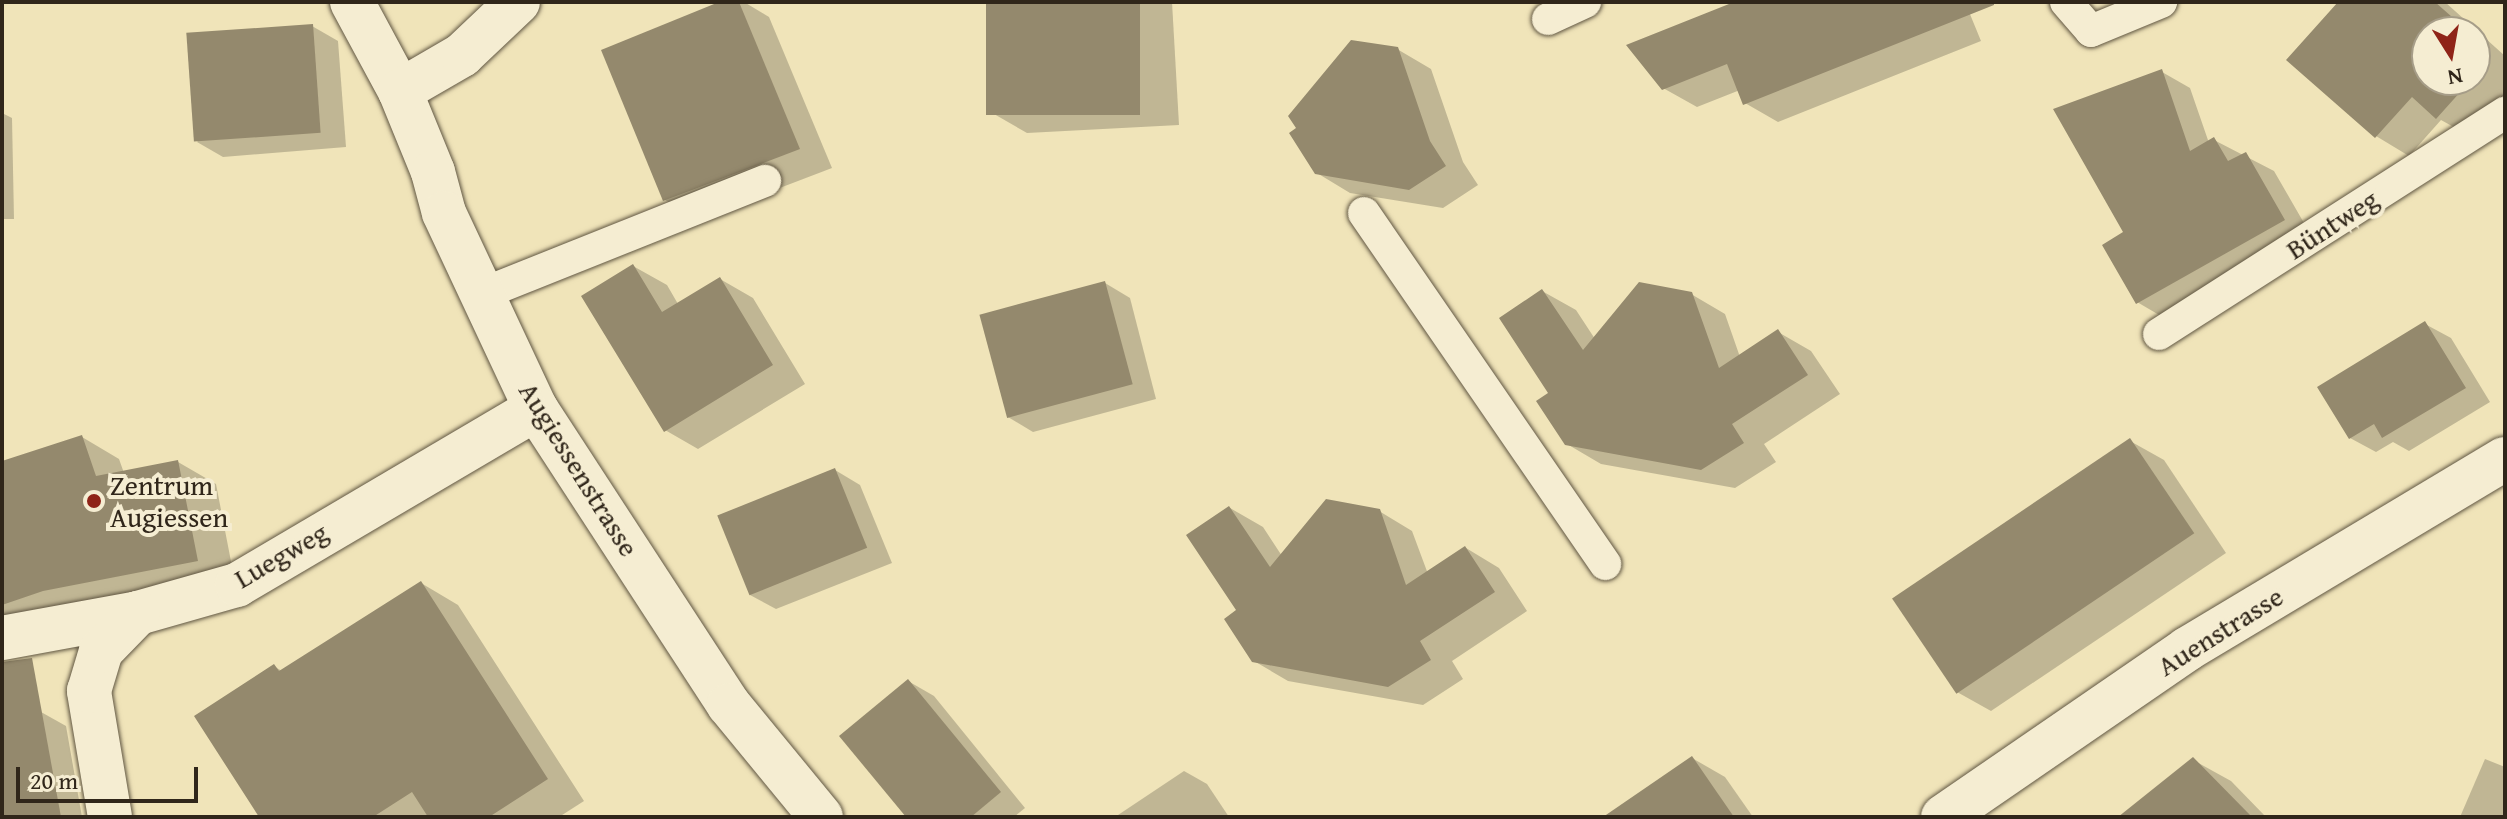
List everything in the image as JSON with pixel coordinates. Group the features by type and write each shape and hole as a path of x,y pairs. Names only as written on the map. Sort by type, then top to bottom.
{"street":[{"name":"Augiessenstrasse","path":"352,2 400,91 433,172 444,213 536,409 729,705 821,817"},
{"path":"400,91 462,55 518,2"},
{"name":"Luegweg","path":"2,638 138,613 237,585 536,409"},
{"name":"Auenstrasse","path":"1943,817 2187,649 2505,459"},
{"path":"110,817 89,691 101,651 138,613"}],"lane":[{"path":"1548,19 1585,2"},
{"path":"2066,2 2091,31 2161,2"},
{"name":"Büntweg","path":"2159,334 2505,113"},
{"path":"482,294 765,181"},
{"path":"1364,213 1605,564"}],"building":[{"path":"719,2 739,2 800,149 663,201 601,50"},
{"path":"986,2 1140,2 1140,115 986,115"},
{"path":"1734,2 1994,2 1994,5 1743,105 1727,64 1662,90 1626,45"},
{"path":"2338,2 2435,2 2451,16 2411,16 2411,96 2457,96 2436,119 2412,97 2375,138 2286,60"},
{"path":"313,24 321,133 194,142 186,33"},
{"path":"1351,40 1398,47 1430,141 1446,166 1409,190 1315,174 1289,133 1296,128 1288,116"},
{"path":"2162,69 2190,151 2214,137 2228,161 2246,152 2285,220 2136,304 2102,245 2123,232 2053,109"},
{"path":"633,264 662,312 720,277 773,365 664,432 581,296"},
{"path":"1105,281 1133,384 1007,418 979,315"},
{"path":"1639,282 1692,292 1719,368 1778,329 1808,375 1732,424 1744,443 1701,470 1565,445 1536,401 1548,393 1499,318 1542,289 1583,350"},
{"path":"2425,321 2466,388 2382,438 2374,424 2349,439 2317,387"},
{"name":"Zentrum Augiessen","path":"82,435 96,476 178,460 198,561 43,591 2,605 2,461"},
{"path":"2130,438 2194,533 1956,694 1892,598"},
{"path":"835,468 867,548 749,595 717,516"},
{"path":"1326,499 1380,509 1406,585 1465,546 1495,592 1420,641 1431,660 1388,687 1252,662 1224,619 1236,610 1186,535 1229,506 1270,567"},
{"path":"421,581 548,779 489,817 428,817 412,792 373,817 259,817 194,716 274,664 279,671"},
{"path":"32,658 61,817 2,817 2,662"},
{"path":"908,679 1001,792 971,817 906,817 839,736"},
{"path":"1692,756 1734,817 1603,817"},
{"path":"2193,757 2252,817 2118,817"}],"place":[{"name":"Zentrum Augiessen","path":"94,501"}]}
